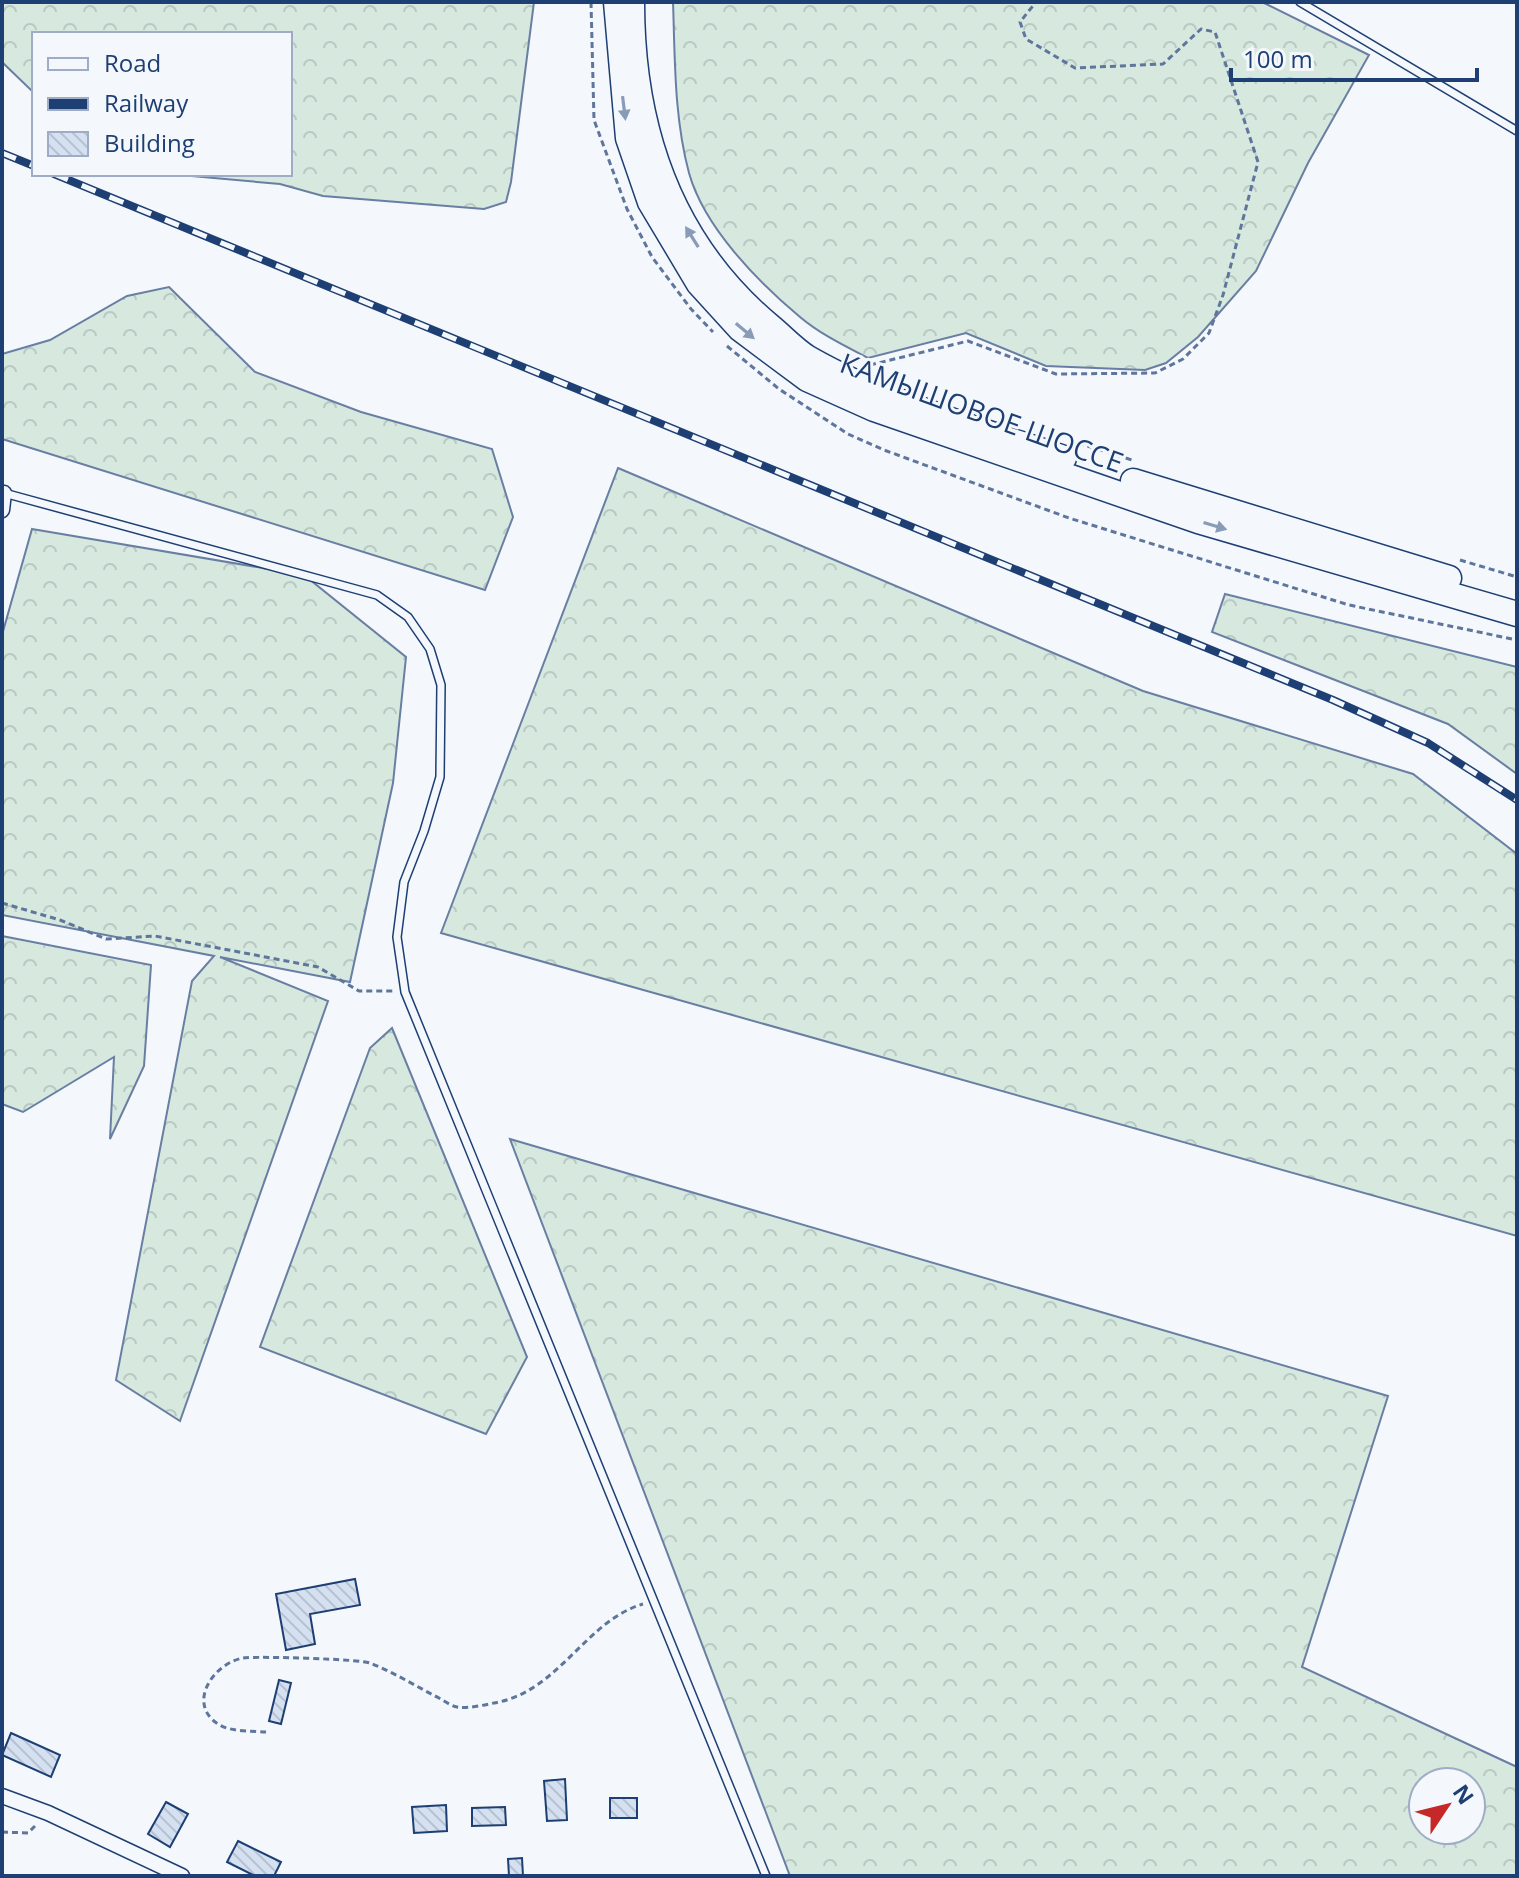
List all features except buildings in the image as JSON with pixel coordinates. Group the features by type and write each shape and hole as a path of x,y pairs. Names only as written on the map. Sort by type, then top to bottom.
{"main road":[{"name":"КАМЫШОВОЕ ШОССЕ","path":"616,2 616,32 628,138 650,202 699,284 740,329 807,379 874,409 1198,521 1517,614"},
{"name":"КАМЫШОВОЕ ШОССЕ","path":"632,2 644,115 670,197 710,265 749,309 806,357 880,392 974,428 1162,491 1517,597"}],"street":[{"path":"2,510 3,492"},
{"path":"2,1796 48,1813 182,1876"}],"lane":[{"path":"1300,2 1517,131"},
{"path":"3,492 377,595 408,617 430,649 441,685 440,777 404,882 397,937 405,992 766,1876"}],"path":[{"path":"590,35 591,2"},
{"path":"866,366 968,341 1056,374 1155,373 1183,359 1209,333 1223,295 1258,162 1215,32 1201,29 1163,64 1075,68 1026,39 1020,22 1036,2"},
{"path":"2,903 60,920 106,939 155,936 318,967 359,991 405,992"},
{"path":"266,1732 222,1727 213,1720 204,1700 209,1679 216,1671 241,1658 367,1662 457,1707 496,1703 533,1688 565,1664 610,1620 631,1607 654,1600"},
{"path":"2,1832 28,1833 48,1813"}],"green space":[{"path":"2,2 534,2 511,182 506,202 484,209 323,196 280,184 191,176 292,176 292,32 32,32 32,91 2,62"},
{"path":"673,2 1262,2 1369,55 1308,163 1256,271 1198,337 1166,363 1145,370 1046,366 966,333 868,358 816,329 784,303 734,252 696,193 680,131"},
{"path":"169,287 255,372 361,412 492,449 513,517 485,590 2,439 2,354 50,340 127,296"},
{"path":"618,468 1143,691 1413,774 1517,854 1517,1236 441,933"},
{"path":"32,529 304,575 406,657 393,783 350,982 220,957 328,1001 180,1421 116,1380 192,981 214,956 2,915 2,635"},
{"path":"1225,594 1517,667 1517,774 1448,724 1212,632"},
{"path":"2,936 151,965 144,1066 110,1139 114,1057 23,1112 2,1104"},
{"path":"392,1028 527,1357 486,1434 260,1347 370,1048"},
{"path":"510,1139 1388,1396 1302,1667 1517,1767 1517,1876 790,1876"}],"railway":[{"path":"2,153 32,165"},
{"path":"59,176 1333,700 1428,743 1517,800"}]}
